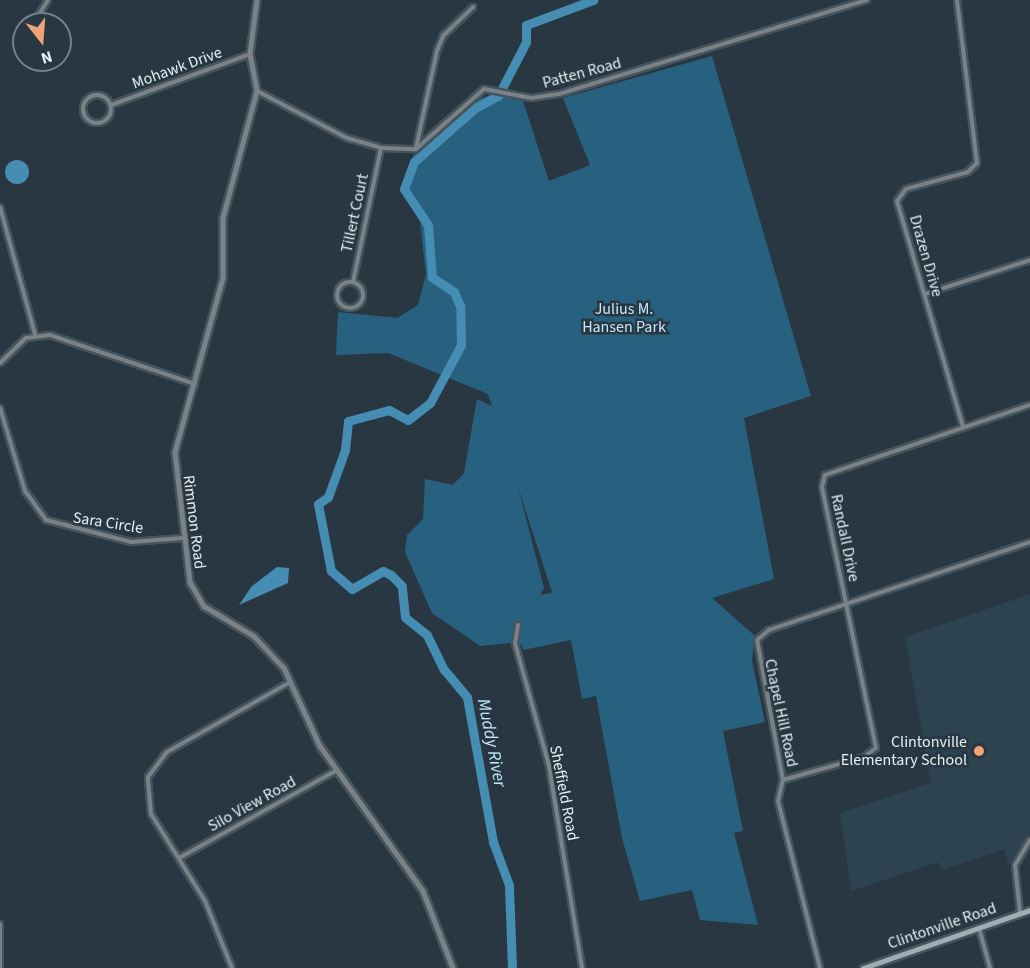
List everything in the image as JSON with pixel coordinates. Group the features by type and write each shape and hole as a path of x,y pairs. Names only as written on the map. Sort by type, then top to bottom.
{"main road":[{"name":"Clintonville Road","path":"863,968 1030,910"}],"street":[{"name":"Rimmon Road","path":"257,0 250,54 257,91 224,218 224,278 175,452 183,538 195,594 214,614 266,646 290,682 337,770 423,891 453,968"},
{"name":"Patten Road","path":"416,149 469,98 494,90 507,94 560,94 867,0"},
{"name":"Drazen Drive","path":"957,0 977,163 968,171 899,194 924,294 963,427"},
{"path":"257,91 347,138 381,148 416,149 437,51 443,36 472,7"},
{"name":"Mohawk Drive","path":"111,105 103,96 92,96 84,115 102,123 111,105 250,54"},
{"name":"Tillert Court","path":"353,282 340,285 336,293 345,308 363,298 353,282 381,148"},
{"path":"0,207 35,334"},
{"path":"924,294 1030,260"},
{"path":"0,363 15,345 35,334 63,338 195,384"},
{"name":"Randall Drive","path":"783,780 864,757 876,748 822,487 825,475 1030,405"},
{"name":"Sara Circle","path":"0,408 25,491 46,520 131,542 183,538"},
{"name":"Chapel Hill Road","path":"820,968 778,801 783,780 757,640 769,630 1030,542"},
{"name":"Sheffield Road","path":"518,625 515,643 549,766 582,968"},
{"path":"232,968 212,916 146,800 152,766 177,745 290,682"},
{"name":"Silo View Road","path":"179,858 337,770"},
{"path":"1020,913 1015,865 1030,840"},
{"path":"0,924 0,968"},
{"path":"979,927 990,968"}],"shaded area":[{"path":"17,160 22,161 28,167 28,177 22,183 17,184 12,183 6,177 5,172 6,167 12,161"},
{"path":"277,567 289,568 288,583 239,605 252,586"},
{"name":"Clintonville Elementary School","path":"1030,594 1030,834 1008,865 1005,849 941,870 938,862 851,891 840,813 931,783 905,637"}],"green space":[{"name":"Julius M. Hansen Park","path":"712,56 811,396 744,418 774,579 712,598 755,636 752,661 765,722 723,731 743,831 734,833 758,925 700,920 692,890 640,901 622,838 596,696 582,699 571,640 523,650 522,645 509,643 480,646 432,613 405,552 407,535 423,519 425,479 453,485 464,473 477,399 492,406 488,394 388,353 336,355 338,312 397,318 418,305 426,274 420,222 405,195 413,155 430,149 479,99 493,94 523,101 549,181 590,165 563,98","holes":["518,487 552,592 540,595 544,588"]}],"waterway":[{"name":"Muddy River","path":"512,968 509,885 493,842 467,697 444,670 427,635 405,617 402,586 391,575 383,571 352,589 331,571 318,504 328,497 345,450 348,421 389,410 408,420 430,403 461,345 460,306 454,292 432,277 428,225 404,189 414,162 475,108 498,96 526,42 526,25 593,0"}],"place":[{"name":"Clintonville Elementary School","path":"979,751"}]}
